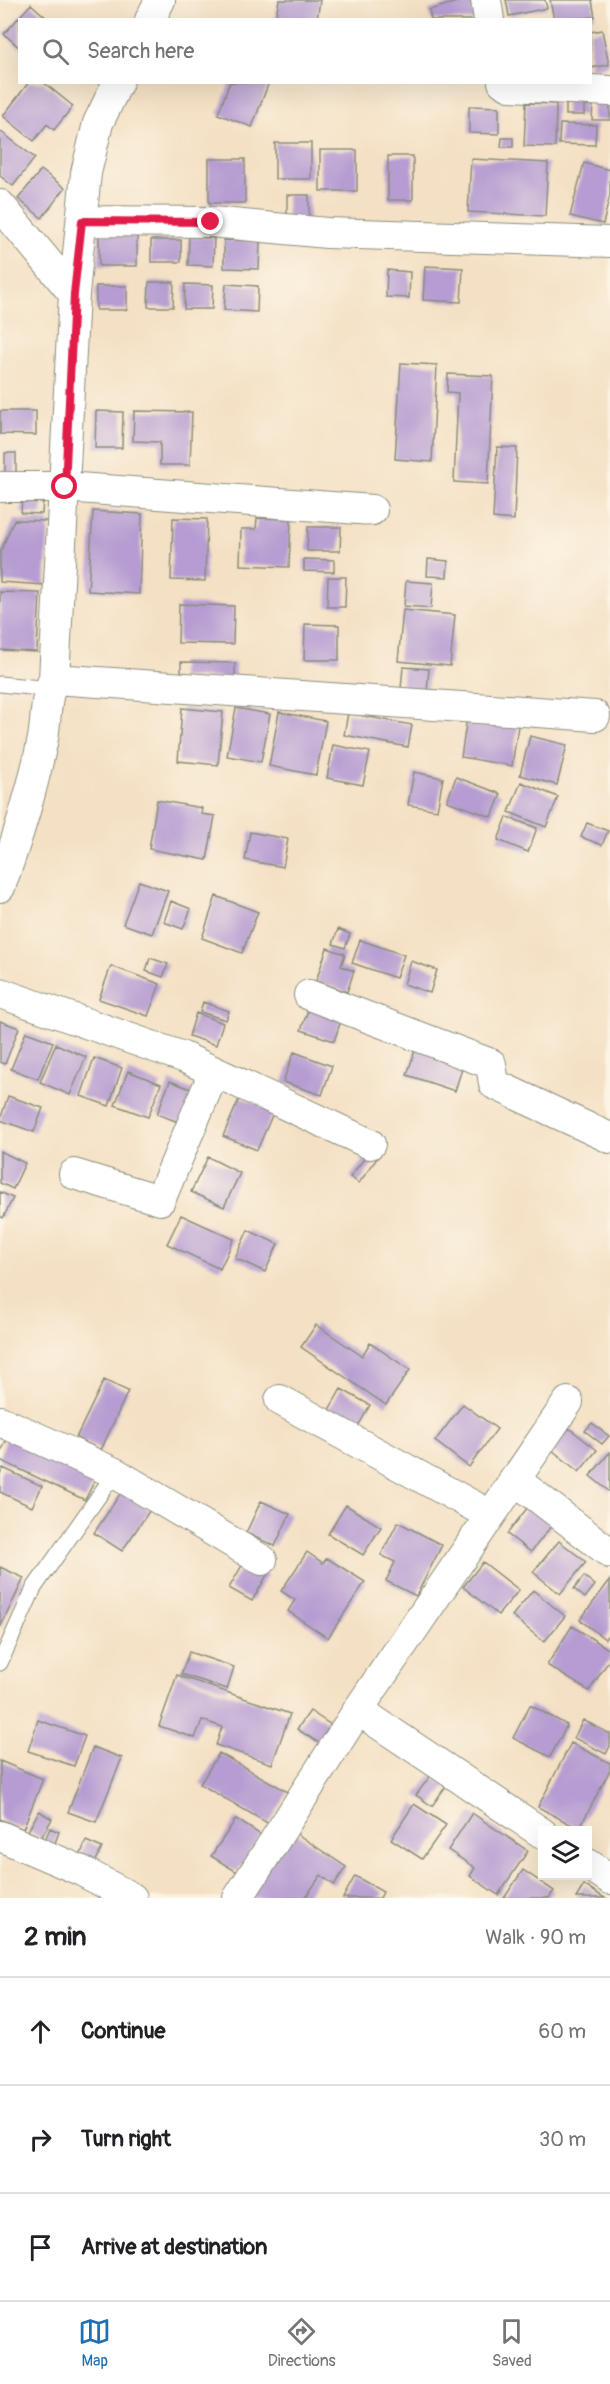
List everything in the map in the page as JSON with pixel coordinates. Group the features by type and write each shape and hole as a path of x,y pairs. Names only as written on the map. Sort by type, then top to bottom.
{"street":[{"path":"486,0 489,18"},
{"path":"0,887 18,840 43,742 52,684 65,487 74,294 86,173 98,123 117,84"},
{"path":"506,84 610,91"},
{"path":"0,205 74,294"},
{"path":"82,221 211,222 327,233 610,242"},
{"path":"0,487 65,487 372,510"},
{"path":"52,684 595,716"},
{"path":"0,993 183,1057 296,1107 370,1144"},
{"path":"309,995 491,1064 494,1084 610,1138"},
{"path":"74,1174 160,1200 214,1072"},
{"path":"280,1400 489,1515"},
{"path":"238,1898 358,1710 568,1402"},
{"path":"0,1421 115,1473 262,1560"},
{"path":"514,1479 610,1553"},
{"path":"358,1710 538,1830"},
{"path":"0,1836 82,1871 132,1898"},
{"path":"592,1867 610,1879"}],"lane":[{"path":"0,684 52,684"},
{"path":"0,1663 34,1588 115,1473"}],"building":[{"path":"279,0 320,0 317,18 275,18"},
{"path":"470,0 475,18 431,18 429,10"},
{"path":"506,0 545,0 547,8 509,16"},
{"path":"550,0 592,0 595,17 554,18"},
{"path":"31,4 47,18 18,18"},
{"path":"18,18 18,46 4,34"},
{"path":"602,30 609,65 592,68 592,32"},
{"path":"27,84 46,84 73,106 54,130 47,124 34,141 3,116"},
{"path":"229,84 268,84 252,127 218,114"},
{"path":"566,99 584,99 584,115 566,115"},
{"path":"593,102 610,102 610,120 592,120"},
{"path":"526,103 556,104 555,147 524,146"},
{"path":"469,106 499,107 499,134 469,133"},
{"path":"560,124 596,125 595,145 559,144"},
{"path":"0,131 35,158 13,186 0,176"},
{"path":"502,138 513,138 513,147 501,147"},
{"path":"275,143 311,143 311,179 275,179"},
{"path":"320,150 357,150 357,191 320,191"},
{"path":"388,156 413,156 413,200 388,200"},
{"path":"209,159 245,159 245,203 209,203"},
{"path":"471,159 548,163 545,216 468,212"},
{"path":"584,163 610,170 610,195 603,224 570,216"},
{"path":"41,170 65,188 42,218 18,199"},
{"path":"287,195 309,195 309,221 287,221"},
{"path":"99,234 137,234 137,266 99,266"},
{"path":"189,237 214,238 213,266 188,265"},
{"path":"151,240 181,240 181,262 151,262"},
{"path":"224,240 260,241 259,269 224,268"},
{"path":"425,266 463,268 461,302 423,300"},
{"path":"387,270 410,272 409,298 386,297"},
{"path":"149,282 174,282 173,307 148,307"},
{"path":"185,284 213,285 212,309 184,309"},
{"path":"226,284 258,286 257,312 224,310"},
{"path":"96,286 127,286 127,310 96,310"},
{"path":"401,363 437,365 432,462 395,459"},
{"path":"448,374 493,376 488,484 454,482 458,393 447,392"},
{"path":"0,411 36,411 36,435 0,434"},
{"path":"96,411 123,412 122,448 95,448"},
{"path":"134,411 192,412 190,465 160,465 160,442 133,441"},
{"path":"497,447 517,448 514,520 493,518"},
{"path":"5,453 16,453 16,472 5,472"},
{"path":"22,498 43,499 42,514 21,513"},
{"path":"93,511 142,514 139,594 88,591"},
{"path":"173,518 207,519 205,581 171,580"},
{"path":"257,518 291,519 289,567 240,565 241,529 256,529"},
{"path":"14,520 49,521 45,585 0,582 0,553"},
{"path":"308,527 341,527 340,551 307,551"},
{"path":"304,559 334,560 334,572 304,571"},
{"path":"428,559 448,561 447,577 427,576"},
{"path":"328,577 346,577 345,607 327,607"},
{"path":"406,581 433,583 431,608 404,606"},
{"path":"0,592 40,593 37,652 0,650"},
{"path":"179,604 234,606 233,644 178,643"},
{"path":"403,610 455,615 450,666 398,661"},
{"path":"305,624 339,625 339,660 304,660"},
{"path":"181,662 235,663 235,678 181,677"},
{"path":"403,667 429,669 427,691 401,689"},
{"path":"182,708 223,712 218,765 178,761"},
{"path":"236,708 270,714 261,762 227,756"},
{"path":"279,712 326,721 316,775 269,766"},
{"path":"348,713 412,725 408,747 344,735"},
{"path":"467,718 518,726 512,766 461,757"},
{"path":"530,736 567,745 557,785 520,775"},
{"path":"333,745 370,752 363,785 327,778"},
{"path":"414,772 443,778 437,810 408,805"},
{"path":"456,777 501,794 492,817 447,801"},
{"path":"521,782 558,797 546,827 509,812"},
{"path":"157,800 202,808 201,814 215,816 207,860 149,849"},
{"path":"507,817 537,828 528,852 498,840"},
{"path":"587,823 608,831 602,845 581,837"},
{"path":"250,832 288,839 283,867 245,860"},
{"path":"139,881 168,891 152,934 123,924"},
{"path":"216,896 258,912 242,953 202,938"},
{"path":"171,901 191,909 183,929 164,922"},
{"path":"338,929 350,934 345,948 333,944"},
{"path":"360,940 404,955 396,978 352,963"},
{"path":"327,948 345,954 341,966 354,971 347,992 316,981"},
{"path":"150,958 168,964 163,977 146,971"},
{"path":"411,961 437,970 430,993 404,984"},
{"path":"111,966 160,984 148,1016 99,999"},
{"path":"203,1002 229,1011 226,1020 200,1012"},
{"path":"309,1007 342,1018 334,1041 301,1030"},
{"path":"196,1013 223,1023 216,1045 189,1036"},
{"path":"0,1021 19,1028 5,1064 0,1062"},
{"path":"26,1032 53,1042 38,1079 11,1069"},
{"path":"56,1044 86,1057 70,1095 40,1082"},
{"path":"417,1044 465,1059 455,1091 407,1075"},
{"path":"294,1052 332,1066 322,1095 283,1082"},
{"path":"94,1058 122,1068 109,1106 81,1096"},
{"path":"128,1071 161,1084 148,1117 115,1105"},
{"path":"170,1081 193,1090 181,1123 157,1114"},
{"path":"8,1096 43,1108 34,1132 0,1120"},
{"path":"240,1097 274,1111 257,1150 223,1136"},
{"path":"373,1147 381,1153 359,1183 350,1177"},
{"path":"0,1151 25,1163 13,1189 0,1183"},
{"path":"208,1157 240,1173 224,1207 191,1192"},
{"path":"0,1192 13,1198 3,1218 0,1216"},
{"path":"181,1215 234,1239 220,1269 167,1244"},
{"path":"248,1230 278,1244 265,1272 235,1258"},
{"path":"316,1325 362,1356 370,1343 410,1370 386,1405 301,1347"},
{"path":"104,1380 128,1391 101,1450 76,1438"},
{"path":"341,1389 370,1405 356,1430 326,1415"},
{"path":"463,1404 497,1429 469,1467 435,1441"},
{"path":"592,1423 609,1436 602,1444 585,1431"},
{"path":"569,1428 597,1450 579,1472 552,1450"},
{"path":"10,1433 98,1474 85,1500 0,1460 0,1454"},
{"path":"610,1452 610,1492 590,1476"},
{"path":"3,1468 42,1486 32,1507 0,1492 0,1474"},
{"path":"122,1491 150,1510 122,1551 94,1533"},
{"path":"261,1501 290,1514 275,1546 246,1533"},
{"path":"346,1505 381,1527 363,1555 328,1534"},
{"path":"528,1507 552,1525 531,1552 507,1534"},
{"path":"398,1522 442,1545 416,1596 386,1581 395,1562 381,1555"},
{"path":"559,1541 586,1562 560,1594 533,1572"},
{"path":"307,1552 323,1563 327,1558 365,1582 328,1638 288,1611 295,1600 281,1591"},
{"path":"244,1562 267,1575 252,1601 229,1588"},
{"path":"483,1562 519,1590 498,1615 463,1587"},
{"path":"0,1567 24,1578 0,1628"},
{"path":"584,1576 595,1585 585,1598 574,1589"},
{"path":"610,1580 610,1632 605,1639 580,1620"},
{"path":"533,1590 565,1616 544,1642 512,1616"},
{"path":"572,1626 610,1650 610,1659 589,1691 547,1665"},
{"path":"189,1652 234,1667 227,1689 181,1674"},
{"path":"177,1675 290,1714 272,1764 216,1745 222,1727 202,1720 195,1738 159,1726"},
{"path":"530,1705 567,1725 550,1757 513,1738"},
{"path":"310,1711 334,1727 322,1745 297,1729"},
{"path":"38,1720 85,1736 74,1766 28,1751"},
{"path":"583,1720 610,1734 610,1746 606,1754 574,1738"},
{"path":"571,1743 610,1763 610,1770 581,1826 573,1826 538,1807"},
{"path":"93,1747 122,1758 96,1822 68,1812"},
{"path":"219,1753 288,1792 269,1824 200,1784"},
{"path":"0,1761 43,1779 23,1829 0,1819"},
{"path":"431,1775 446,1786 432,1806 416,1795"},
{"path":"414,1804 446,1825 422,1859 391,1839"},
{"path":"39,1811 52,1819 41,1838 28,1831"},
{"path":"472,1813 528,1851 498,1895 470,1876 475,1868 448,1850"},
{"path":"236,1819 261,1835 237,1872 211,1856"},
{"path":"50,1828 59,1832 54,1846 44,1842"},
{"path":"291,1830 346,1867 334,1885 321,1875 305,1898 245,1898"},
{"path":"86,1841 102,1848 95,1863 80,1856"},
{"path":"523,1870 554,1891 549,1898 504,1898"},
{"path":"355,1876 383,1892 380,1898 343,1898"},
{"path":"584,1885 605,1898 576,1898"}],"route":[{"path":"65,487 74,294 82,221 211,222"}]}
